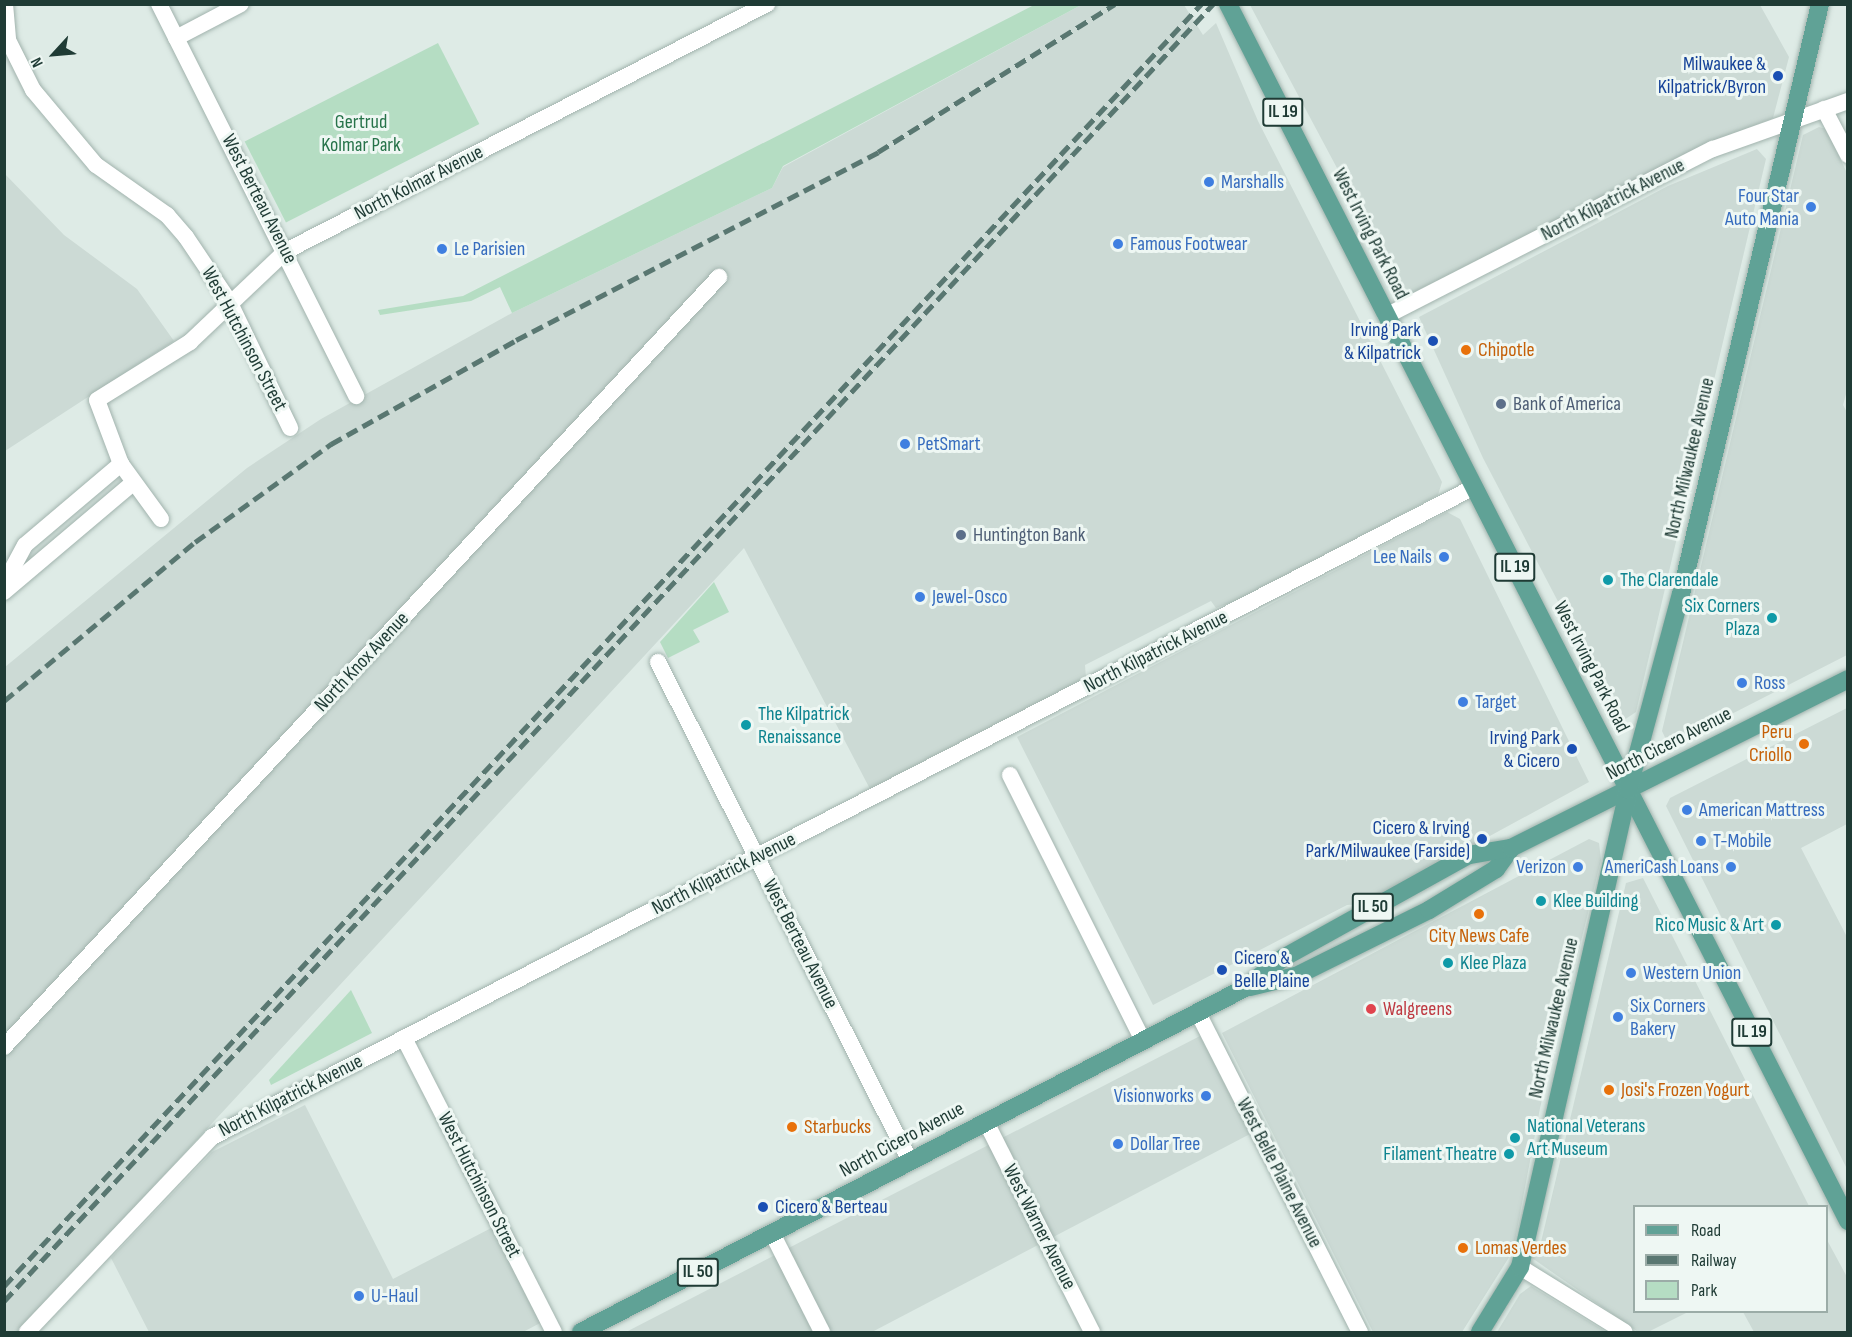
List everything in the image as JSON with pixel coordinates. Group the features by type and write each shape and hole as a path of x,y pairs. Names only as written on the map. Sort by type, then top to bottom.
{"main road":[{"name":"West Irving Park Road","path":"1228,4 1848,1221"},
{"name":"North Milwaukee Avenue","path":"1480,1332 1520,1267 1628,790 1681,594 1820,4"},
{"name":"North Cicero Avenue","path":"581,1332 1245,988 1283,958 1460,860 1490,849 1511,848 1848,679"},
{"name":"North Cicero Avenue","path":"1245,988 1296,976 1411,919 1496,869 1511,848"}],"street":[{"name":"West Hutchinson Street","path":"5,4 8,40 18,63 52,116 121,187 167,215 230,302 290,428"},
{"name":"West Berteau Avenue","path":"159,4 286,250 356,396"},
{"path":"176,38 240,4"},
{"name":"North Kolmar Avenue","path":"121,464 97,400 182,348 286,250 767,4"},
{"name":"North Kilpatrick Avenue","path":"1386,316 1713,149 1848,101"},
{"path":"1824,109 1848,154"},
{"name":"North Knox Avenue","path":"4,1047 719,277"},
{"path":"4,584 25,545 121,464 132,484 161,519"},
{"path":"4,592 132,484"},
{"name":"North Kilpatrick Avenue","path":"27,1332 212,1137 1474,488"},
{"name":"West Berteau Avenue","path":"658,662 910,1161"},
{"path":"1010,775 1143,1041"},
{"name":"West Belle Plaine Avenue","path":"1198,1012 1360,1332"},
{"name":"West Hutchinson Street","path":"404,1038 554,1332"},
{"name":"West Warner Avenue","path":"986,1122 1092,1332"},
{"path":"772,1233 822,1332"},
{"path":"1520,1267 1625,1332"}],"shaded area":[{"path":"1081,5 1184,5 1203,35 1216,23 1258,121 1442,482 1438,495 1246,597 1216,608 1211,601 1085,665 1086,678 870,789 744,548 19,1332 5,1332 5,667 247,468 321,419 512,313 772,188 783,167"},
{"path":"1250,5 1760,5 1789,57 1773,118 1714,142 1412,293 1401,288"},
{"path":"1819,127 1826,129 1847,173 1848,387 1843,405 1848,414 1847,655 1669,746 1662,731 1803,135"},
{"path":"1757,149 1766,159 1636,712 1621,722 1483,458 1419,317 1668,186"},
{"path":"4,173 64,235 137,289 174,341 5,451"},
{"path":"1447,512 1460,519 1589,782 1365,904 1347,905 1153,1005 1017,737"},
{"path":"1847,708 1847,824 1801,848 1847,937 1847,1169 1666,806 1670,798"},
{"path":"1589,839 1599,843 1601,860 1540,1108 1513,1251 1462,1332 1373,1332 1222,1033"},
{"path":"1643,878 1808,1205 1633,1205 1633,1313 1686,1313 1648,1332 1638,1332 1532,1258 1541,1242 1626,883"},
{"path":"1200,1036 1250,1134 872,1332 626,1332"},
{"path":"305,1105 393,1279 497,1225 546,1320 523,1332 149,1332 111,1258 212,1152"},
{"path":"1828,1242 1847,1277 1847,1332 1754,1332 1744,1313 1828,1313"},
{"path":"1531,1286 1606,1332 1497,1332 1520,1294"}],"green space":[{"path":"1036,4 1081,5 783,166 772,188 512,313 500,287 471,301 380,315 378,310 463,296"},
{"name":"Gertrud Kolmar Park","path":"438,43 479,124 286,223 245,142"},
{"path":"714,582 729,612 693,630 700,642 668,658 660,642"},
{"path":"351,990 372,1033 271,1085 269,1080"}],"railway":[{"path":"4,701 195,542 331,444 516,340 878,152 1115,4"},
{"path":"4,1286 1201,4"},
{"path":"4,1301 1213,4"}],"place":[{"name":"Milwaukee & Kilpatrick/Byron","path":"1778,76"},
{"name":"Marshalls","path":"1209,182"},
{"name":"Four Star Auto Mania","path":"1811,207"},
{"name":"Famous Footwear","path":"1118,244"},
{"name":"Le Parisien","path":"442,249"},
{"name":"Irving Park & Kilpatrick","path":"1433,341"},
{"name":"Chipotle","path":"1466,350"},
{"name":"Bank of America","path":"1501,404"},
{"name":"PetSmart","path":"905,444"},
{"name":"Huntington Bank","path":"961,535"},
{"name":"Lee Nails","path":"1444,557"},
{"name":"The Clarendale","path":"1608,580"},
{"name":"Jewel-Osco","path":"920,597"},
{"name":"Six Corners Plaza","path":"1772,618"},
{"name":"Ross","path":"1742,683"},
{"name":"Target","path":"1463,702"},
{"name":"The Kilpatrick Renaissance","path":"746,725"},
{"name":"Peru Criollo","path":"1804,744"},
{"name":"Irving Park & Cicero","path":"1572,749"},
{"name":"American Mattress","path":"1687,810"},
{"name":"Cicero & Irving Park/Milwaukee (Farside)","path":"1482,839"},
{"name":"T-Mobile","path":"1701,841"},
{"name":"Verizon","path":"1578,867"},
{"name":"AmeriCash Loans","path":"1731,867"},
{"name":"Klee Building","path":"1541,901"},
{"name":"City News Cafe","path":"1479,914"},
{"name":"Rico Music & Art","path":"1776,925"},
{"name":"Klee Plaza","path":"1448,963"},
{"name":"Cicero & Belle Plaine","path":"1222,970"},
{"name":"Western Union","path":"1631,973"},
{"name":"Walgreens","path":"1371,1009"},
{"name":"Six Corners Bakery","path":"1618,1017"},
{"name":"Josi's Frozen Yogurt","path":"1609,1090"},
{"name":"Visionworks","path":"1206,1096"},
{"name":"Starbucks","path":"792,1127"},
{"name":"National Veterans Art Museum","path":"1515,1138"},
{"name":"Dollar Tree","path":"1118,1144"},
{"name":"Filament Theatre","path":"1509,1154"},
{"name":"Cicero & Berteau","path":"763,1207"},
{"name":"Lomas Verdes","path":"1463,1248"},
{"name":"U-Haul","path":"359,1296"}]}
